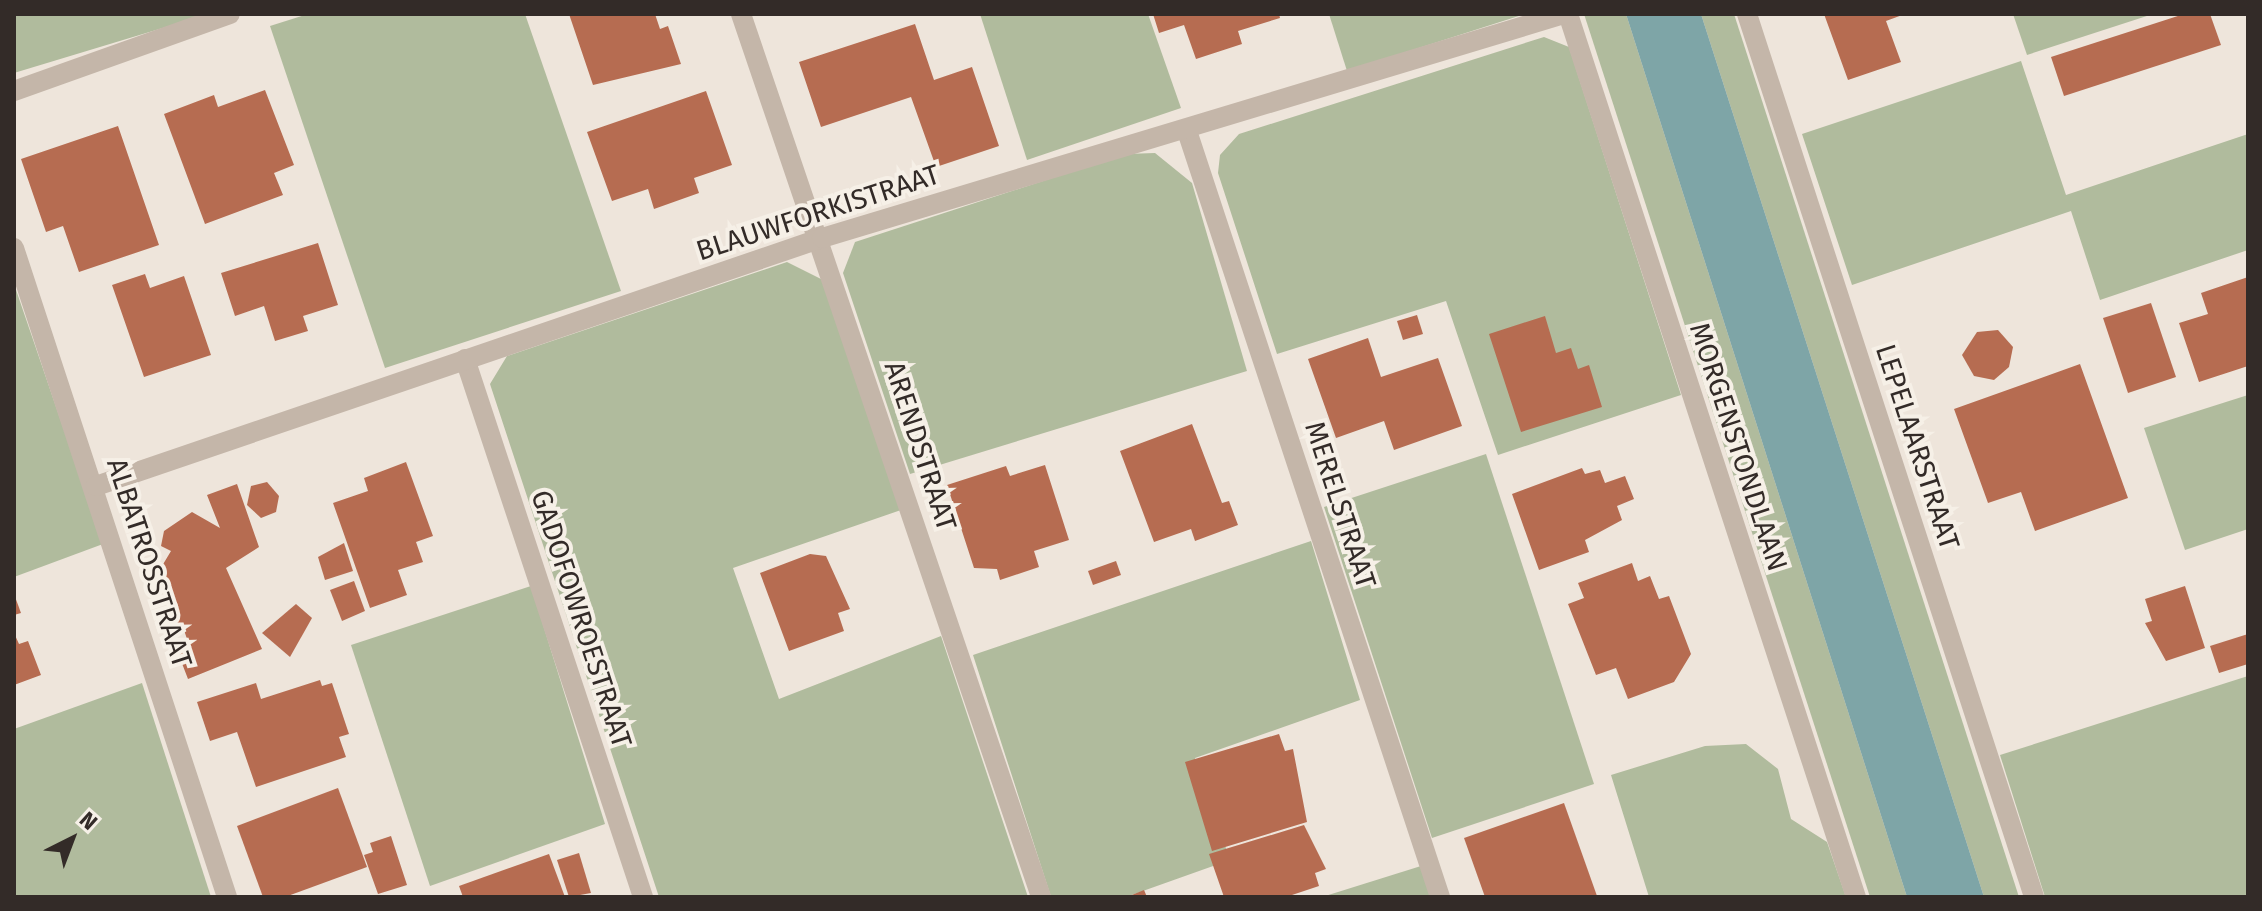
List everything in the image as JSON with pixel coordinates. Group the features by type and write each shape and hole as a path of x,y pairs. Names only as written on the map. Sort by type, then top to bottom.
{"street":[{"path":"14,91 230,14"},
{"name":"ARENDSTRAAT","path":"741,14 822,238 1041,897"},
{"name":"BLAUWFORKISTRAAT","path":"96,486 822,238 1187,131 1566,14"},
{"name":"MORGENSTONDLAAN","path":"1566,14 1856,897"},
{"name":"LEPELAARSTRAAT","path":"1747,14 2034,897"},
{"name":"MERELSTRAAT","path":"1187,131 1440,897"},
{"name":"ALBATROSSTRAAT","path":"14,248 96,486 227,897"},
{"name":"GADOFOWROESTRAAT","path":"465,359 643,897"}],"green space":[{"path":"14,14 209,14 14,73"},
{"path":"308,14 525,14 621,291 385,368 270,26"},
{"path":"980,14 1148,14 1181,108 1027,160"},
{"path":"1329,14 1525,14 1347,71"},
{"path":"1584,14 1626,14 1907,897 1870,897"},
{"path":"1701,14 1734,14 2019,897 1984,897"},
{"path":"2013,14 2153,14 2027,55"},
{"path":"1544,37 1569,47 1681,395 1498,455 1446,301 1277,354 1218,173 1220,155 1239,134"},
{"path":"2021,61 2066,195 2248,134 2248,250 2100,300 2071,211 1852,285 1802,134"},
{"path":"1155,153 1192,183 1247,371 910,474 843,273 855,242 1126,154"},
{"path":"787,262 827,282 901,510 733,568 779,699 941,636 1028,897 659,897 490,384 507,356"},
{"path":"14,284 103,544 14,577"},
{"path":"2248,395 2248,529 2185,550 2144,428"},
{"path":"1486,454 1594,784 1432,838 1324,507"},
{"path":"1311,541 1360,700 1195,758 1230,860 1126,897 1051,897 973,655"},
{"path":"531,586 605,824 430,886 351,645"},
{"path":"2248,676 2248,897 2045,897 2000,755"},
{"path":"142,683 211,897 14,897 14,729"},
{"path":"1746,744 1778,769 1791,819 1827,842 1846,897 1649,897 1611,775 1705,746"},
{"path":"1421,866 1431,897 1322,897"}],"water":[{"path":"1626,14 1701,14 1984,897 1907,897"}],"building":[{"path":"569,14 655,14 660,29 668,26 681,64 593,85"},
{"path":"1153,14 1279,14 1280,18 1238,31 1242,44 1196,59 1184,25 1159,33"},
{"path":"1824,14 1905,14 1886,21 1901,62 1848,80"},
{"path":"2184,14 2210,14 2221,45 2064,96 2051,57"},
{"path":"915,24 934,80 972,67 999,146 936,167 911,97 821,127 799,62"},
{"path":"265,90 294,165 274,173 283,195 205,224 164,114 214,95 218,107"},
{"path":"706,91 732,165 694,178 699,193 654,209 648,189 612,201 587,132"},
{"path":"118,126 159,245 79,272 63,226 46,232 21,159"},
{"path":"318,243 338,305 303,316 308,331 275,341 264,306 235,316 221,273"},
{"path":"145,274 150,288 184,276 211,355 144,377 112,285"},
{"path":"2248,277 2248,366 2199,382 2179,323 2208,314 2201,293"},
{"path":"2151,303 2176,377 2128,393 2103,318"},
{"path":"1417,315 1423,334 1403,340 1397,321"},
{"path":"1545,316 1556,353 1571,348 1578,369 1589,365 1602,407 1521,432 1489,334"},
{"path":"1998,330 2013,347 2009,367 1994,380 1974,376 1962,355 1977,332"},
{"path":"1368,338 1381,377 1438,358 1462,426 1394,450 1384,421 1336,438 1308,359"},
{"path":"2080,364 2128,498 2035,531 2021,492 1988,503 1954,409"},
{"path":"1192,424 1222,503 1229,501 1238,525 1195,541 1191,529 1154,542 1120,451"},
{"path":"406,462 433,536 416,542 423,562 398,570 407,595 370,608 333,503 368,491 364,478"},
{"path":"1045,465 1069,540 1034,551 1039,567 1000,580 997,569 974,568 947,485 1006,466 1010,476"},
{"path":"1582,468 1585,474 1600,470 1605,483 1625,476 1634,499 1617,506 1622,520 1585,540 1589,552 1539,570 1512,494"},
{"path":"267,482 279,496 276,512 261,518 247,505 251,486"},
{"path":"237,484 259,547 226,568 262,649 188,679 178,653 190,648 184,630 177,634 165,619 172,598 162,566 171,551 161,546 164,531 192,512 220,528 207,495"},
{"path":"344,543 353,571 325,580 318,557"},
{"path":"810,554 826,556 850,609 838,613 844,631 789,651 760,573"},
{"path":"1116,561 1121,575 1093,585 1088,571"},
{"path":"1632,563 1638,581 1650,576 1659,599 1669,596 1691,654 1674,682 1628,699 1616,668 1596,675 1568,604 1584,598 1578,583"},
{"path":"354,581 365,611 342,621 330,590"},
{"path":"2185,586 2205,648 2166,661 2145,623 2152,621 2145,599"},
{"path":"14,594 21,613 14,615"},
{"path":"296,604 312,618 290,657 262,633"},
{"path":"14,633 19,644 28,641 41,675 14,685"},
{"path":"2248,634 2248,664 2219,673 2210,646"},
{"path":"320,680 322,686 332,683 349,734 339,737 346,757 256,787 237,732 210,741 197,702 256,683 261,699"},
{"path":"1279,734 1285,751 1293,749 1307,822 1212,851 1185,762"},
{"path":"338,788 367,867 285,897 263,897 237,826"},
{"path":"1564,803 1597,896 1485,897 1464,838"},
{"path":"1304,825 1326,869 1315,873 1319,886 1286,897 1224,897 1209,854"},
{"path":"391,836 407,885 378,894 364,855 373,852 370,843"},
{"path":"579,853 591,893 569,897 557,860"},
{"path":"549,854 565,897 463,897 459,886"},
{"path":"1144,890 1147,897 1127,897"}]}
